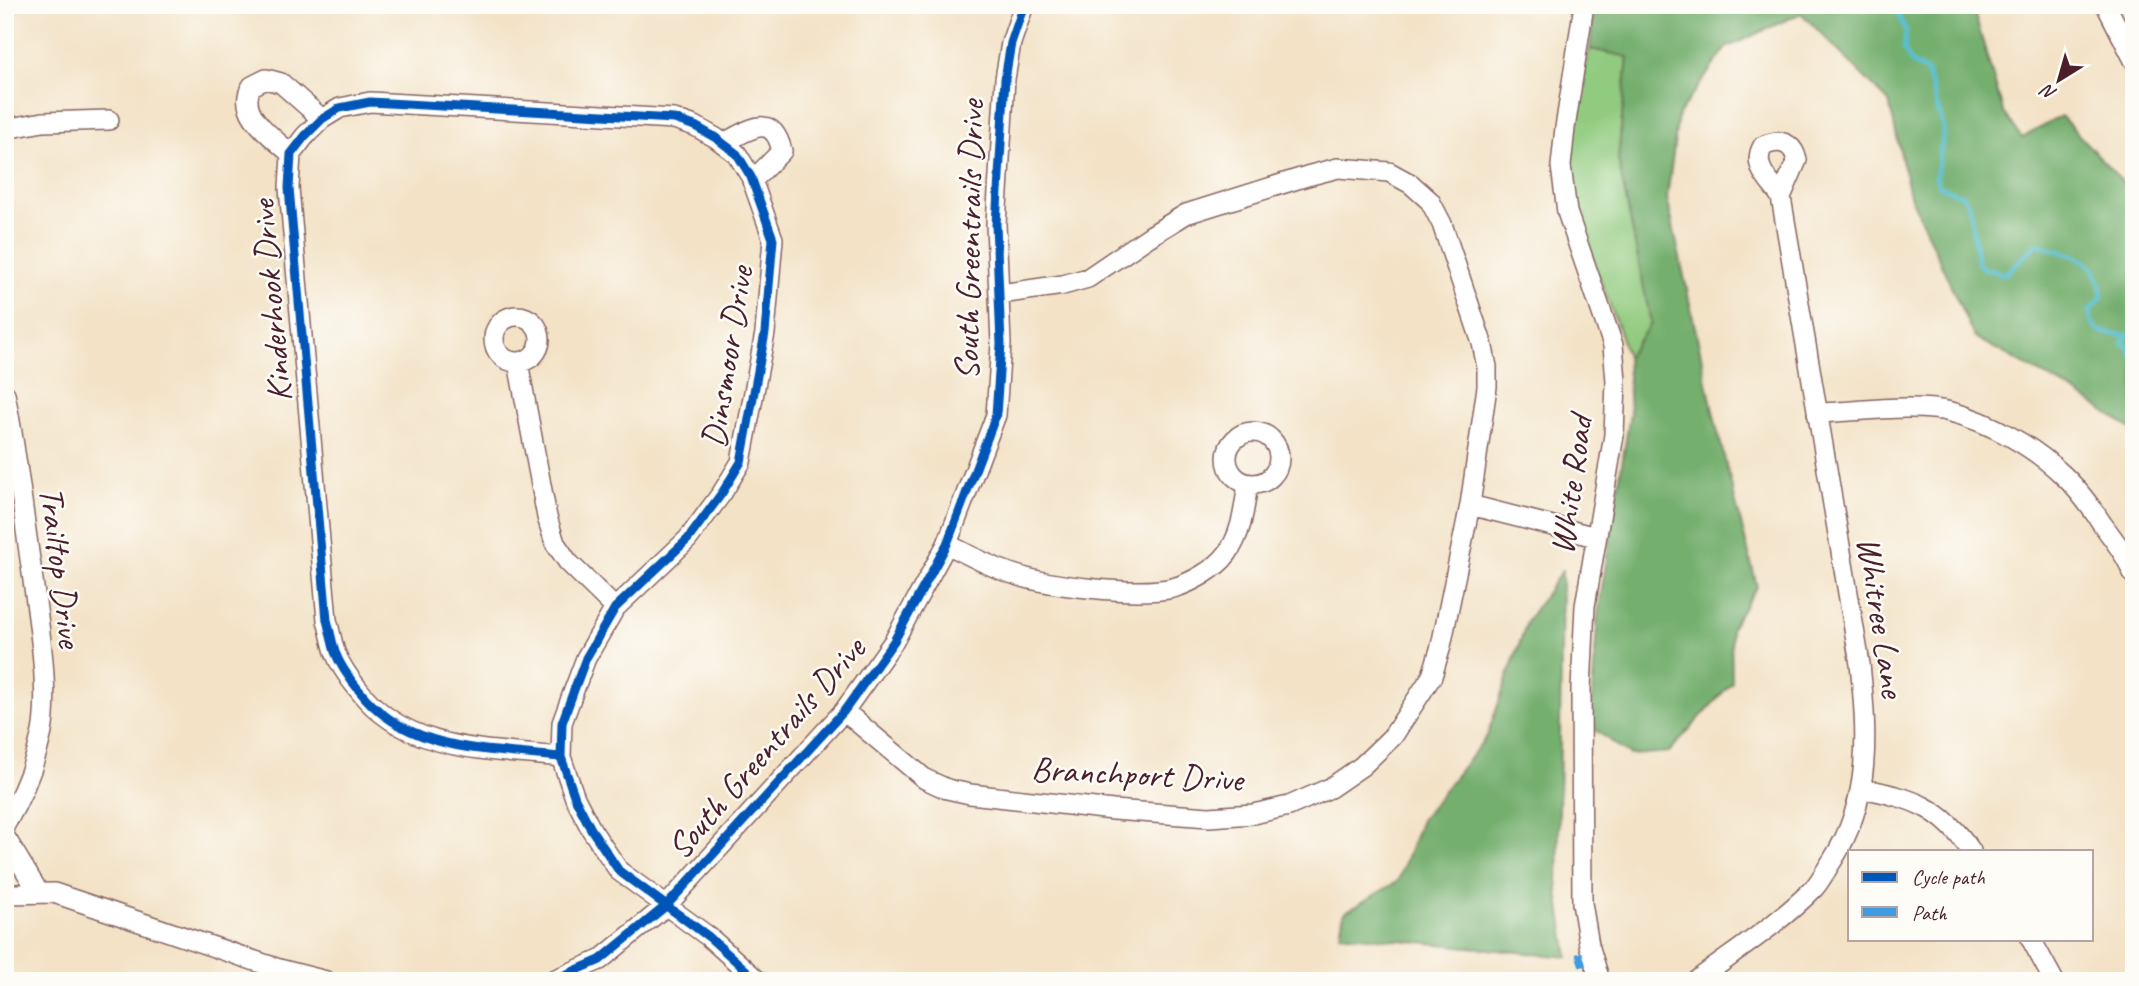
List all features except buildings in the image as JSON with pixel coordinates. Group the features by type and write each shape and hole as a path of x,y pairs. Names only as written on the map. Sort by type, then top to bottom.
{"street":[{"name":"South Greentrails Drive","path":"551,981 600,960 667,905 844,711 894,641 947,544 996,415 1001,344 996,224 1004,79 1024,5"},
{"name":"White Road","path":"1584,5 1561,166 1567,212 1613,345 1616,381 1614,435 1585,606 1581,689 1582,904 1589,945 1600,981"},
{"path":"2106,5 2134,60"},
{"name":"Kinderhook Drive","path":"291,154 251,114 247,100 252,86 266,79 281,83 323,119"},
{"name":"Kinderhook Drive","path":"561,757 447,744 418,736 393,724 372,708 351,681 336,654 327,620 289,188 291,154 304,136 323,119 340,108 370,102 674,119 695,126 730,148"},
{"path":"5,129 43,122 109,120"},
{"path":"730,148 761,126 776,133 782,151 752,181"},
{"name":"Dinsmoor Drive","path":"730,148 752,181 773,239 765,333 741,462 688,539 615,608 586,658 573,690 562,723 561,757 575,798 590,830 620,871 709,937 758,981"},
{"name":"Branchport Drive","path":"844,711 925,779 947,789 1113,810 1209,817 1253,814 1289,806 1330,788 1362,766 1393,736 1432,676 1441,646 1471,505 1487,387 1487,367 1482,343 1442,224 1430,201 1411,184 1389,172 1338,168 1307,176 1186,214 1088,278 1063,285 1000,294"},
{"name":"Whitree Lane","path":"1696,981 1783,915 1816,886 1838,851 1856,813 1861,788 1866,729 1860,664 1781,197"},
{"path":"518,362 547,517 555,543 568,562 615,608"},
{"name":"Trailtop Drive","path":"5,394 37,610 44,691 43,730 22,796 5,825"},
{"path":"1817,413 1925,409 1950,412 2005,435 2063,474 2108,531 2129,562 2134,575"},
{"path":"947,544 1010,574 1056,584 1143,591 1174,587 1198,577 1226,556 1241,530 1248,484"},
{"path":"1471,505 1596,537"},
{"path":"1861,788 1906,797 1936,813 1959,833 1970,850"},
{"path":"5,837 39,892"},
{"path":"5,894 54,893 326,981"},
{"path":"2032,940 2051,979"}],"green space":[{"path":"1594,5 1972,5 2003,111 2022,138 2061,116 2134,194 2134,431 2075,392 1974,337 1910,195 1889,102 1801,13 1726,48 1678,115 1667,198 1717,429 1757,586 1731,628 1732,682 1669,752 1630,755 1590,726 1598,613 1630,414 1627,357 1651,323 1618,159 1628,57 1590,49"},
{"path":"1590,49 1628,56 1618,159 1651,323 1627,357 1588,245 1575,199 1572,177 1571,144 1575,112"},
{"path":"1562,571 1558,893 1568,957 1340,934 1344,913 1398,881 1421,820 1487,736 1528,619"}],"waterway":[{"path":"1894,5 1906,31 1904,48 1911,62 1927,72 1944,129 1936,177 1939,186 1962,195 1969,205 1978,264 1985,269 2005,274 2037,244 2081,259 2095,272 2102,297 2089,312 2091,320 2102,332 2127,335 2122,343 2134,354"}],"marked path":[{"path":"1579,953 1587,981"}],"cycle path":[{"path":"551,981 600,960 667,905 844,711 894,641 947,544 996,415 1001,344 996,224 1005,79 1011,43 1024,5"},
{"path":"561,757 450,744 424,737 400,726 378,710 358,689 335,652 327,620 289,188 291,154 322,119 340,108 370,102 674,119 695,126 716,138 737,154 751,177 773,239 765,333 741,462 688,539 615,608 586,658 562,723 561,757 575,798 591,829 619,871 709,937 758,981"}]}
